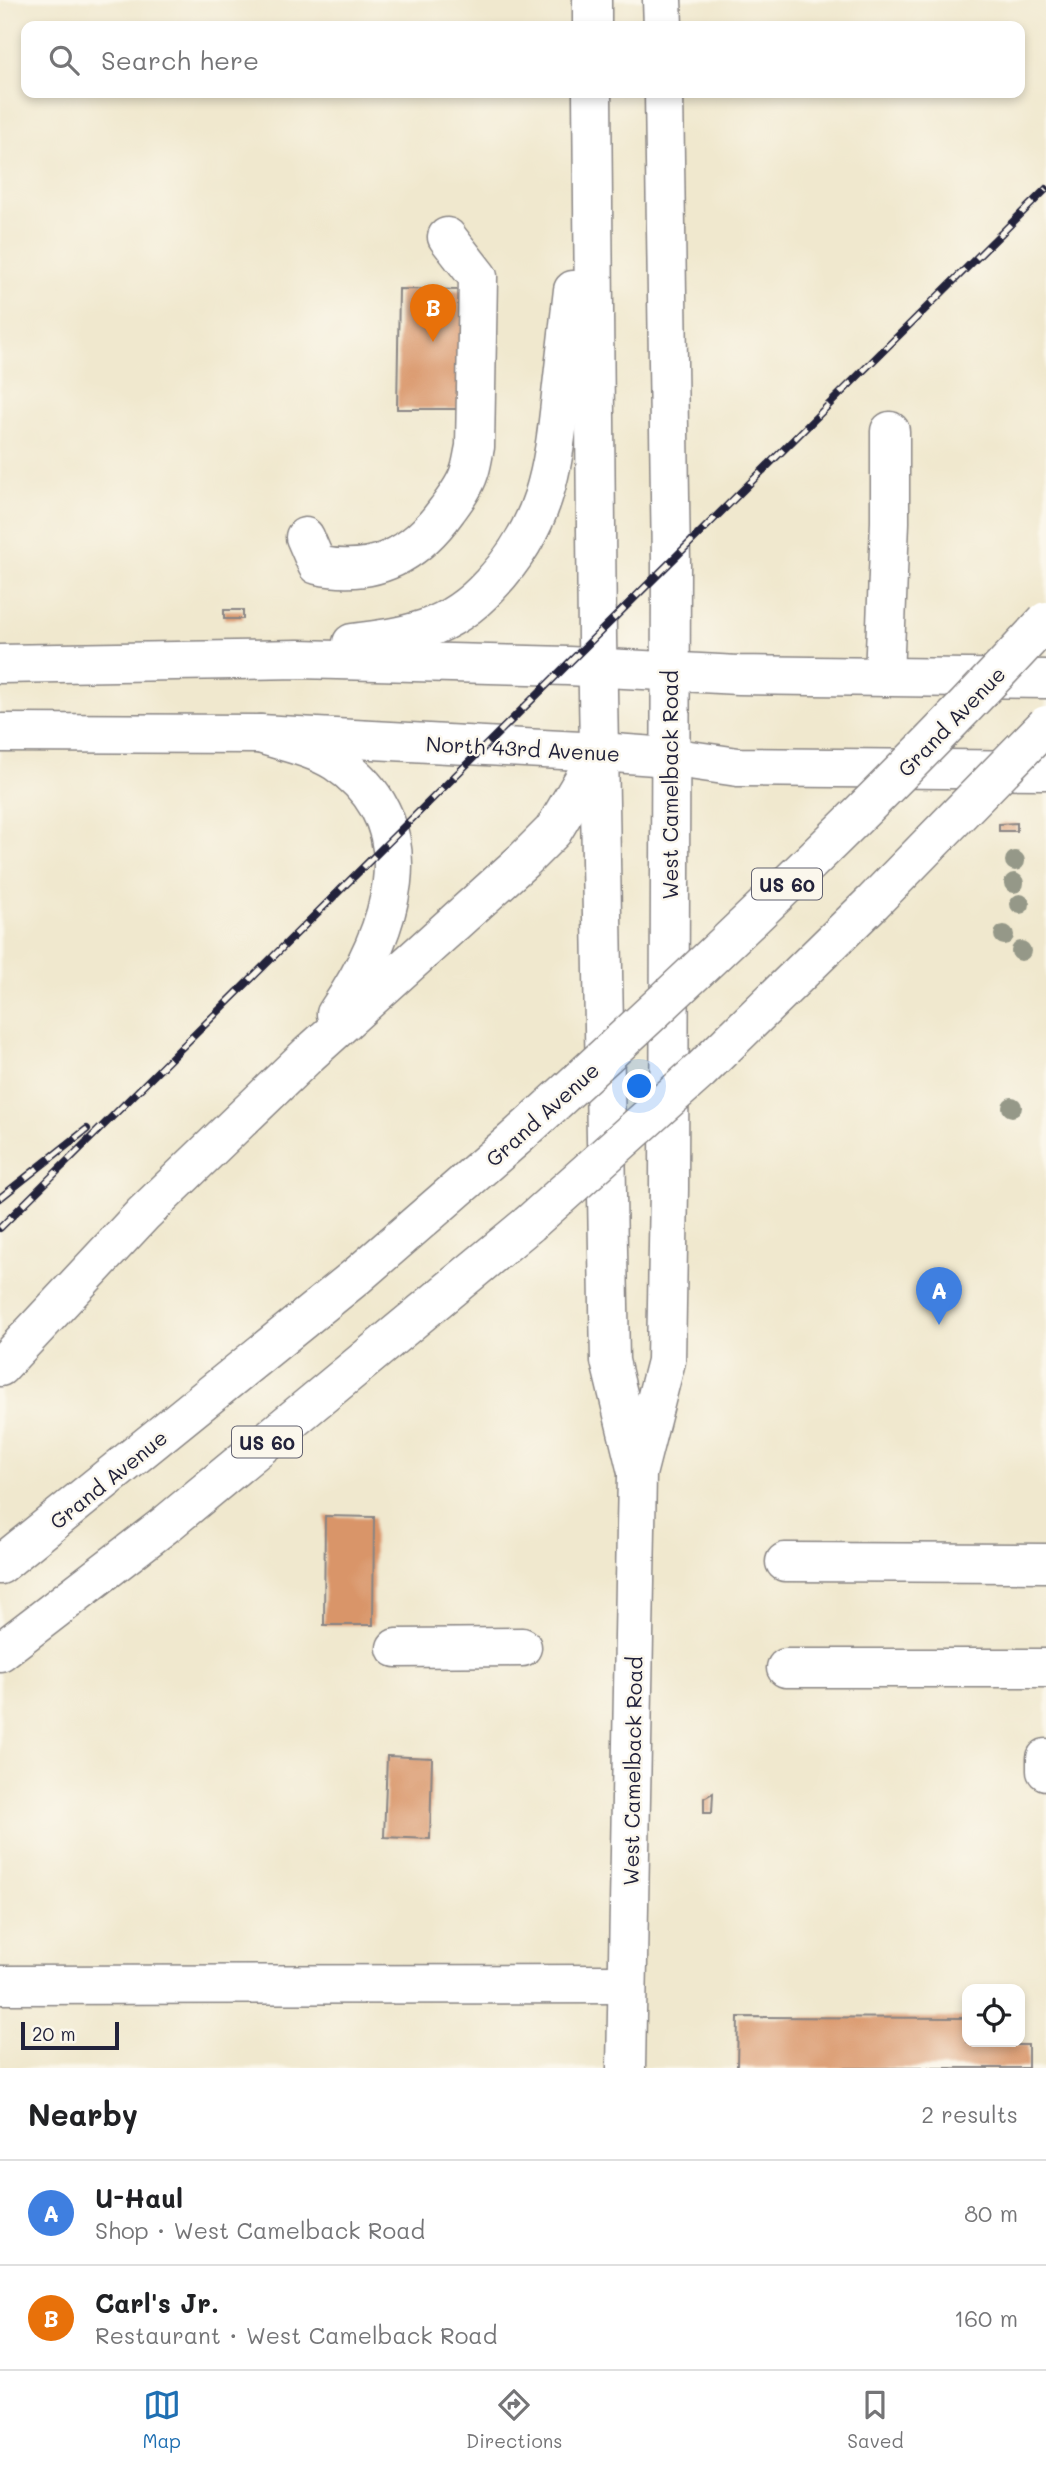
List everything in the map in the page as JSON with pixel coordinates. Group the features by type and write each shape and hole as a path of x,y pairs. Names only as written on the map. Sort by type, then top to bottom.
{"main road":[{"path":"592,0 592,21"},
{"path":"662,0 663,21"},
{"name":"West Camelback Road","path":"626,2068 637,1474 666,1361 671,564 664,98"},
{"path":"299,659 334,645 395,637 426,629 452,617 473,603 517,554 536,516 554,460 592,108"},
{"name":"West Camelback Road","path":"592,108 610,1361 637,1474"},
{"path":"305,537 317,565 340,570 369,567 391,559 403,554 433,530 469,474 475,447 478,277 447,237"},
{"path":"884,677 890,522 890,431"},
{"name":"Grand Avenue","path":"0,1565 357,1276 517,1137 746,924 952,721 1046,621"},
{"path":"0,664 299,659 670,672 1046,679"},
{"name":"US 60","path":"0,1652 169,1522 529,1224 709,1062 873,902 1046,725"},
{"name":"North 43rd Avenue","path":"0,733 260,734 600,752 669,757 738,767 1046,770"},
{"path":"260,734 334,760 359,779 382,808 392,840 394,868 391,895 380,930 344,1003 309,1054"},
{"path":"0,1367 143,1214 309,1054 553,831 600,752"},
{"path":"785,1562 1046,1563"},
{"path":"396,1648 522,1647"},
{"path":"786,1668 1046,1668"},
{"path":"1046,1758 1046,1771"},
{"path":"0,1985 627,1984"}],"building":[{"path":"399,289 464,290 461,409 397,409"},
{"path":"224,610 243,610 243,619 224,619"},
{"path":"1017,823 1017,831 999,831 999,824"},
{"path":"325,1516 374,1517 373,1625 324,1625"},
{"path":"387,1756 432,1758 430,1839 384,1837"},
{"path":"713,1793 712,1813 704,1813 704,1798"},
{"path":"738,2017 962,2018 962,2047 1028,2045 1028,2068 737,2068"}],"railway":[{"path":"0,1228 1046,189"},
{"path":"0,1198 87,1129"}],"place":[{"name":"Carl's Jr.","path":"433,342"},
{"name":"U-Haul","path":"939,1325"}]}
